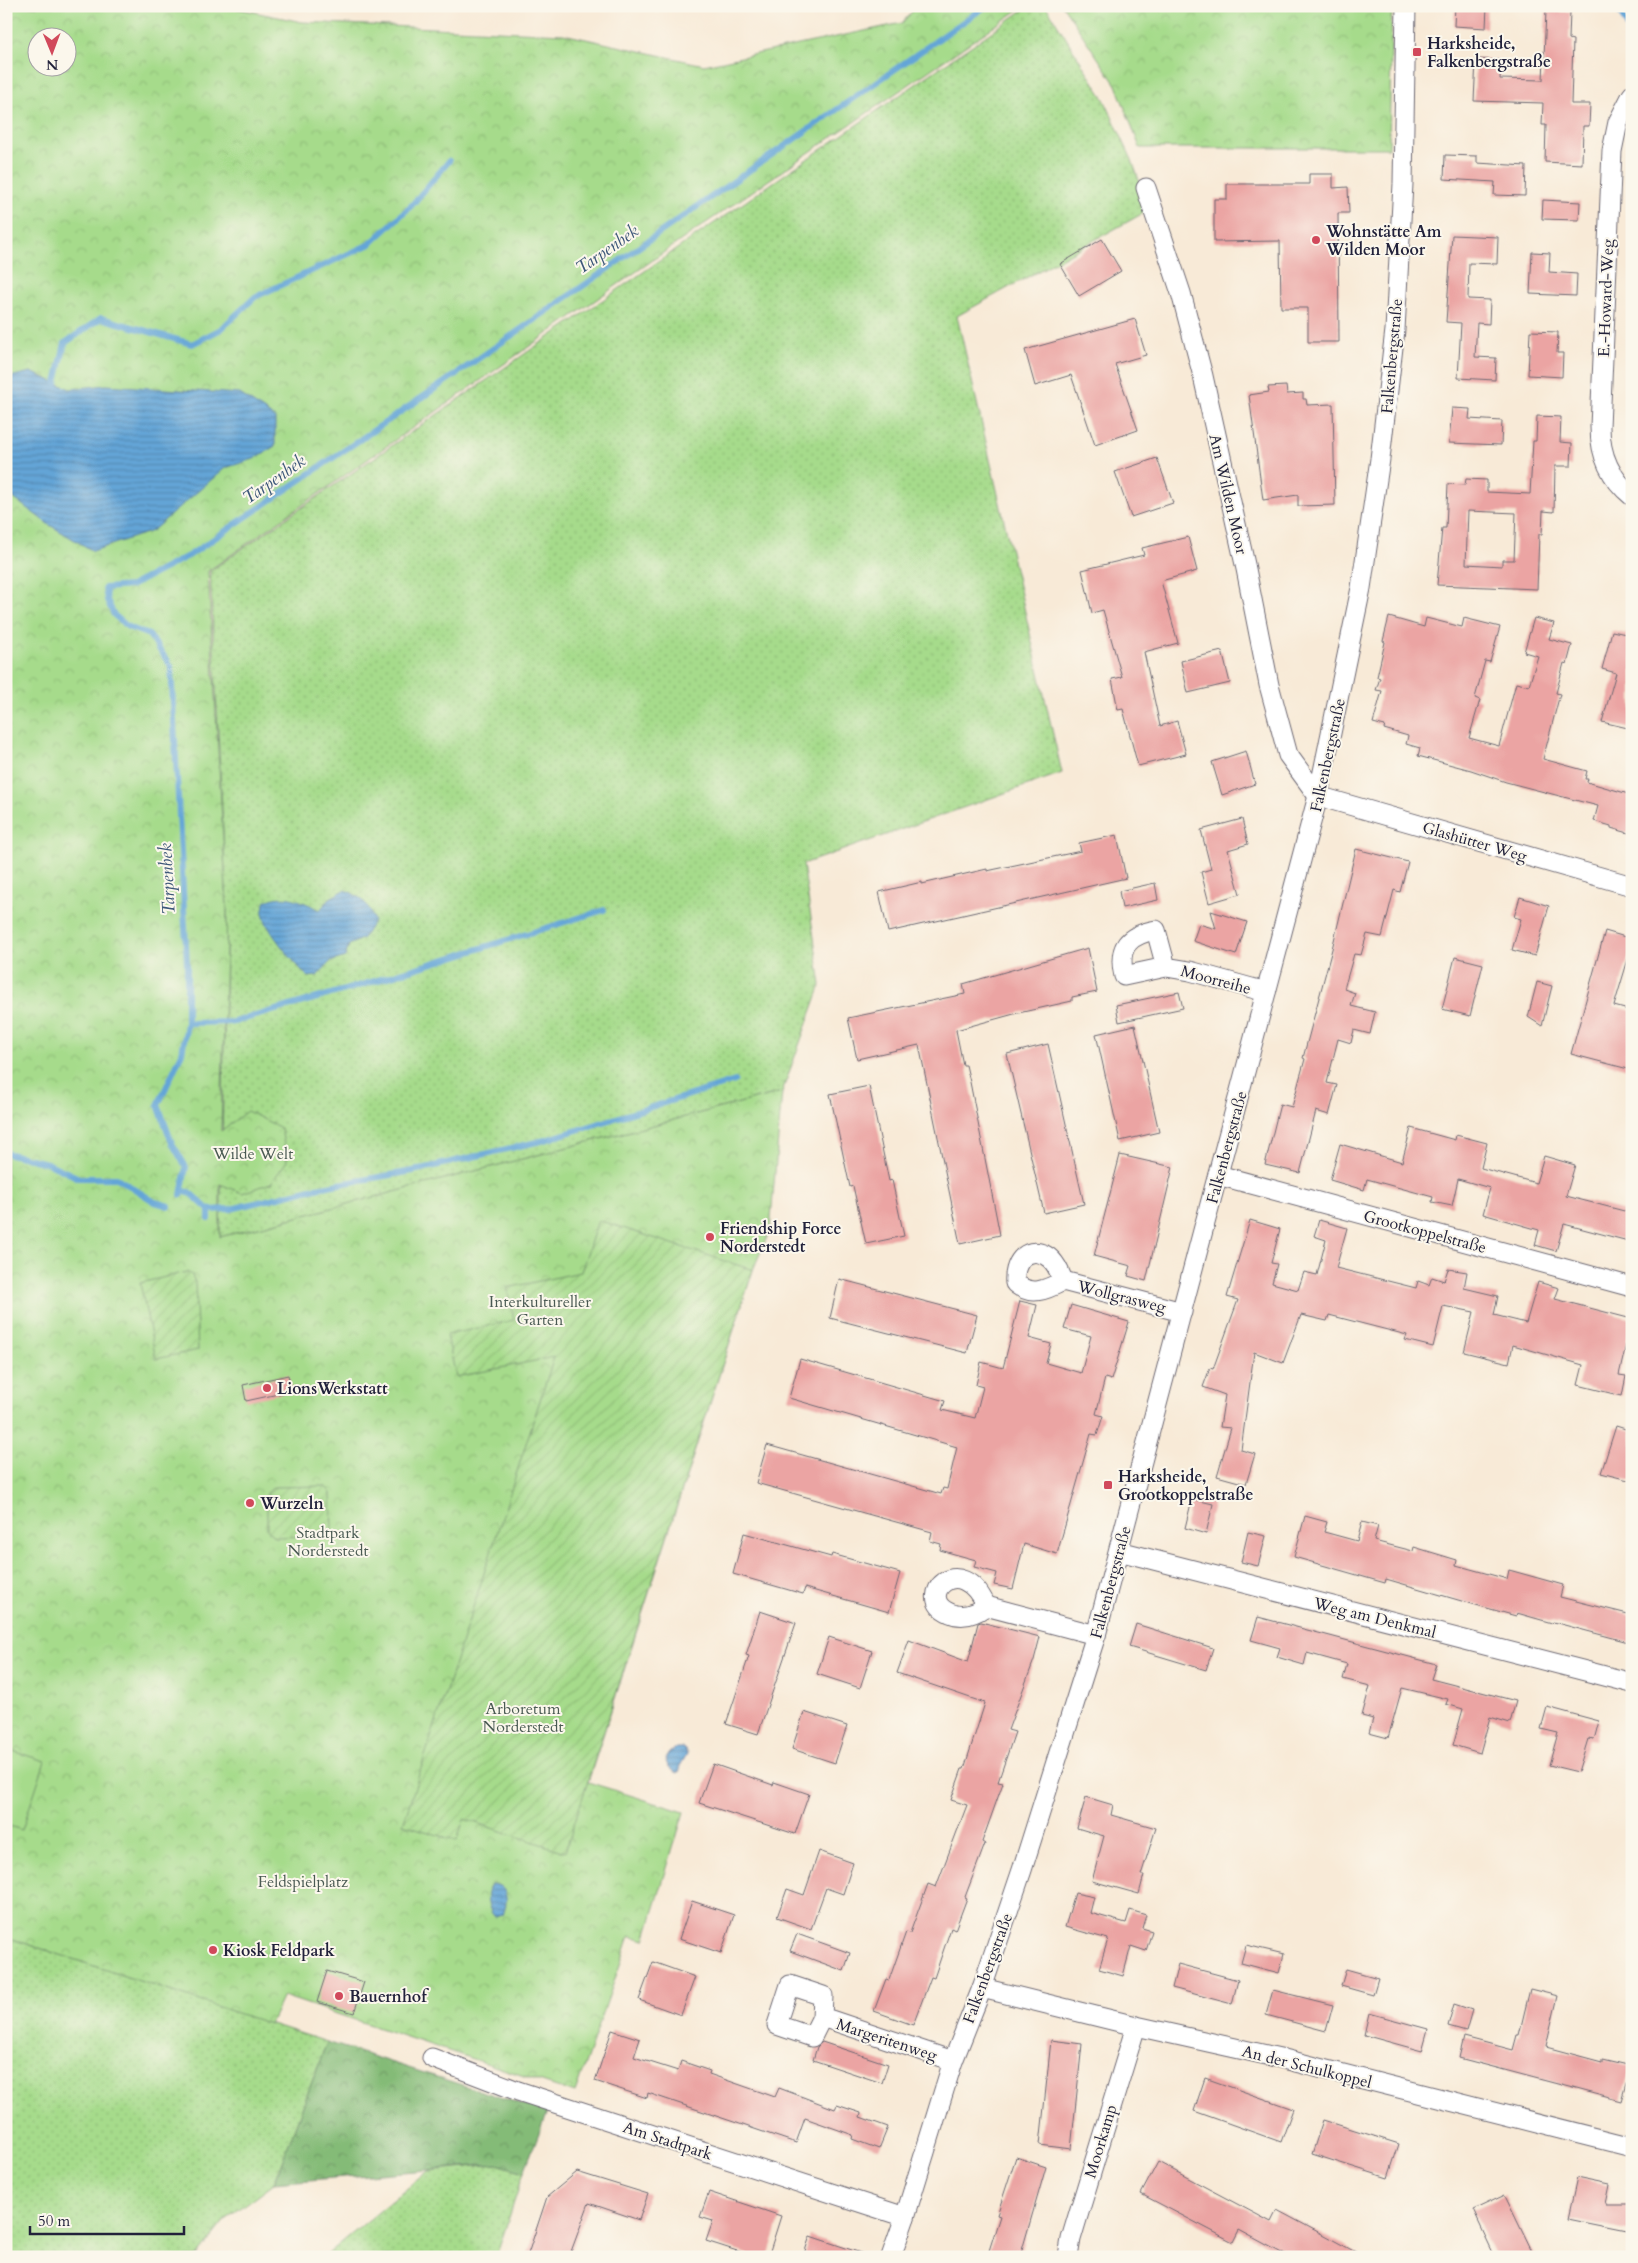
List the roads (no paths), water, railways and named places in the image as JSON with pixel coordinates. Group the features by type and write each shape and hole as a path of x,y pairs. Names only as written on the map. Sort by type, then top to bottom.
{"street":[{"name":"Falkenbergstraße","path":"891,2257 905,2218 953,2061 982,1988 1022,1870 1096,1635 1318,796 1361,588 1395,330 1403,194 1406,6"},
{"name":"E.-Howard-Weg","path":"1632,95 1618,122 1612,151 1600,427 1600,442 1606,463 1614,476 1632,496"},
{"name":"Am Wilden Moor","path":"1146,188 1181,293 1202,376 1246,569 1269,685 1288,755 1318,796"},
{"name":"Glashütter Weg","path":"1318,796 1632,886"},
{"name":"Moorreihe","path":"1166,967 1190,970 1266,992"},
{"name":"Grootkoppelstraße","path":"1218,1175 1632,1287"},
{"name":"Wollgrasweg","path":"1063,1281 1182,1312"},
{"name":"Weg am Denkmal","path":"1118,1552 1632,1683"},
{"path":"986,1606 1096,1635"},
{"name":"An der Schulkoppel","path":"982,1988 1136,2026 1280,2058 1632,2147"},
{"name":"Margeritenweg","path":"822,2017 953,2061"},
{"name":"Moorkamp","path":"1068,2257 1077,2216 1136,2026"},
{"name":"Am Stadtpark","path":"432,2058 518,2091 905,2218"}],"water":[{"path":"31,372 70,389 106,385 240,394 275,418 275,446 254,459 225,468 152,531 93,551 48,524 12,497 6,482 6,378"},
{"path":"345,890 364,901 374,921 363,938 349,945 345,957 330,962 317,976 308,977 281,946 269,928 263,908 266,901 280,897 300,901 320,910 330,898"},
{"path":"676,1748 684,1748 687,1754 680,1766 680,1771 676,1773 668,1766 665,1759"},
{"path":"491,1884 501,1887 506,1895 503,1915 495,1917 489,1906 488,1897"}],"waterway":[{"name":"Tarpenbek","path":"181,1195 186,1167 172,1143 158,1105 182,1053 187,1023 187,964 171,666 149,635 128,627 114,615 107,600 105,588 131,586 190,555 439,386 986,6"},
{"path":"1617,6 1632,36"},
{"path":"56,383 65,343 101,318 192,344 221,329 255,297 370,244 411,206 449,161"},
{"path":"187,1023 234,1022 362,985 604,910"},
{"path":"209,1219 209,1210 231,1209 311,1189 413,1171 545,1140 735,1081"},
{"name":"Tarpenbek","path":"6,1153 47,1163 79,1178 117,1178 155,1202 169,1206"},
{"path":"183,1191 189,1192 209,1210"}],"place":[{"name":"Harksheide, Falkenbergstraße","path":"1417,52"},
{"name":"Wohnstätte Am Wilden Moor","path":"1316,240"},
{"name":"Friendship Force Norderstedt","path":"710,1237"},
{"name":"LionsWerkstatt","path":"267,1388"},
{"name":"Harksheide, Grootkoppelstraße","path":"1108,1485"},
{"name":"Wurzeln","path":"250,1503"},
{"name":"Kiosk Feldpark","path":"213,1950"},
{"name":"Bauernhof","path":"339,1996"}],"park label":[{"name":"Wilde Welt","path":"253,1153"},
{"name":"Interkultureller Garten","path":"540,1310"},
{"name":"Stadtpark Norderstedt","path":"328,1541"},
{"name":"Arboretum Norderstedt","path":"523,1717"},
{"name":"Feldspielplatz","path":"303,1881"}]}
